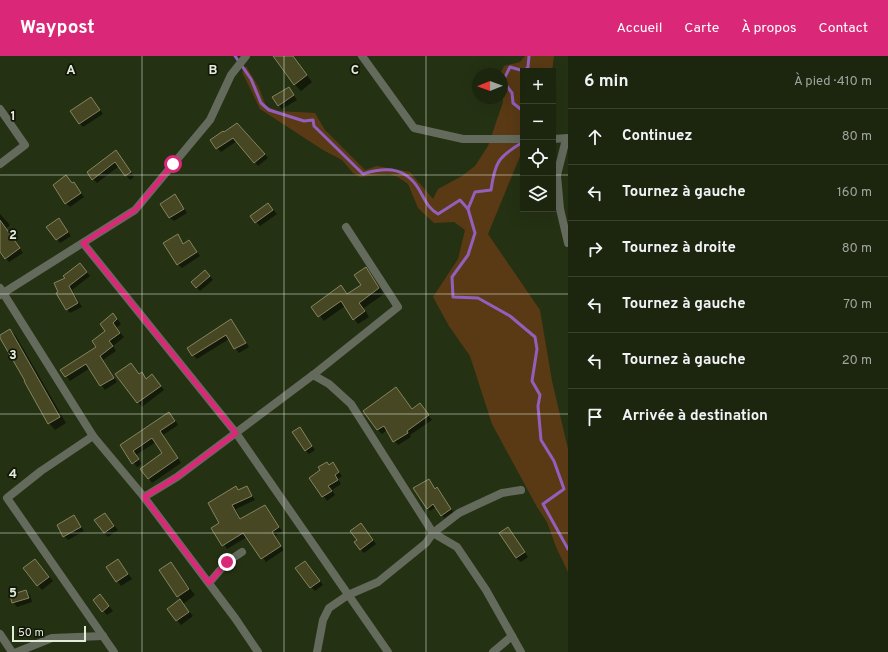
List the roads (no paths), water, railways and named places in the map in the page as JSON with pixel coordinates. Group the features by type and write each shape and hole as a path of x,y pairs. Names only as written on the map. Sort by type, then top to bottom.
{"street":[{"path":"362,56 414,128 463,139 520,139"},
{"path":"242,62 218,100 210,120 135,210 1,292 93,436 144,497 209,583 258,652"},
{"path":"0,109 25,145 0,164"},
{"path":"556,139 567,138 557,175 560,209 568,243"},
{"path":"144,497 177,477 236,433 313,375 398,307 346,227"},
{"path":"83,243 236,433 388,652"},
{"path":"313,375 329,384 351,404 433,533 457,547 486,590 521,652"},
{"path":"93,436 41,471 3,500 114,652"},
{"path":"317,652 323,620 329,608 348,596 378,582 426,543 433,533 459,513 502,493 521,490"},
{"path":"209,583 227,562 242,552"},
{"path":"0,634 12,652"},
{"path":"17,652 52,638 103,636"},
{"path":"493,652 512,636"}],"waterway":[{"path":"235,56 251,79 261,103 269,110 304,121 313,120 314,126 363,174 381,170 397,171 404,174 416,185 428,205 438,214 460,200 468,209"},
{"path":"520,109 513,103 512,93 503,81 510,67 524,71 528,67 529,56"},
{"path":"520,144 503,156 499,161 494,173 491,190 475,192 468,209 475,233 468,255 452,277 453,297 478,298 510,316 535,337 537,349 532,381 540,395 538,406 541,440 554,461 564,489 543,504 568,549"}]}
